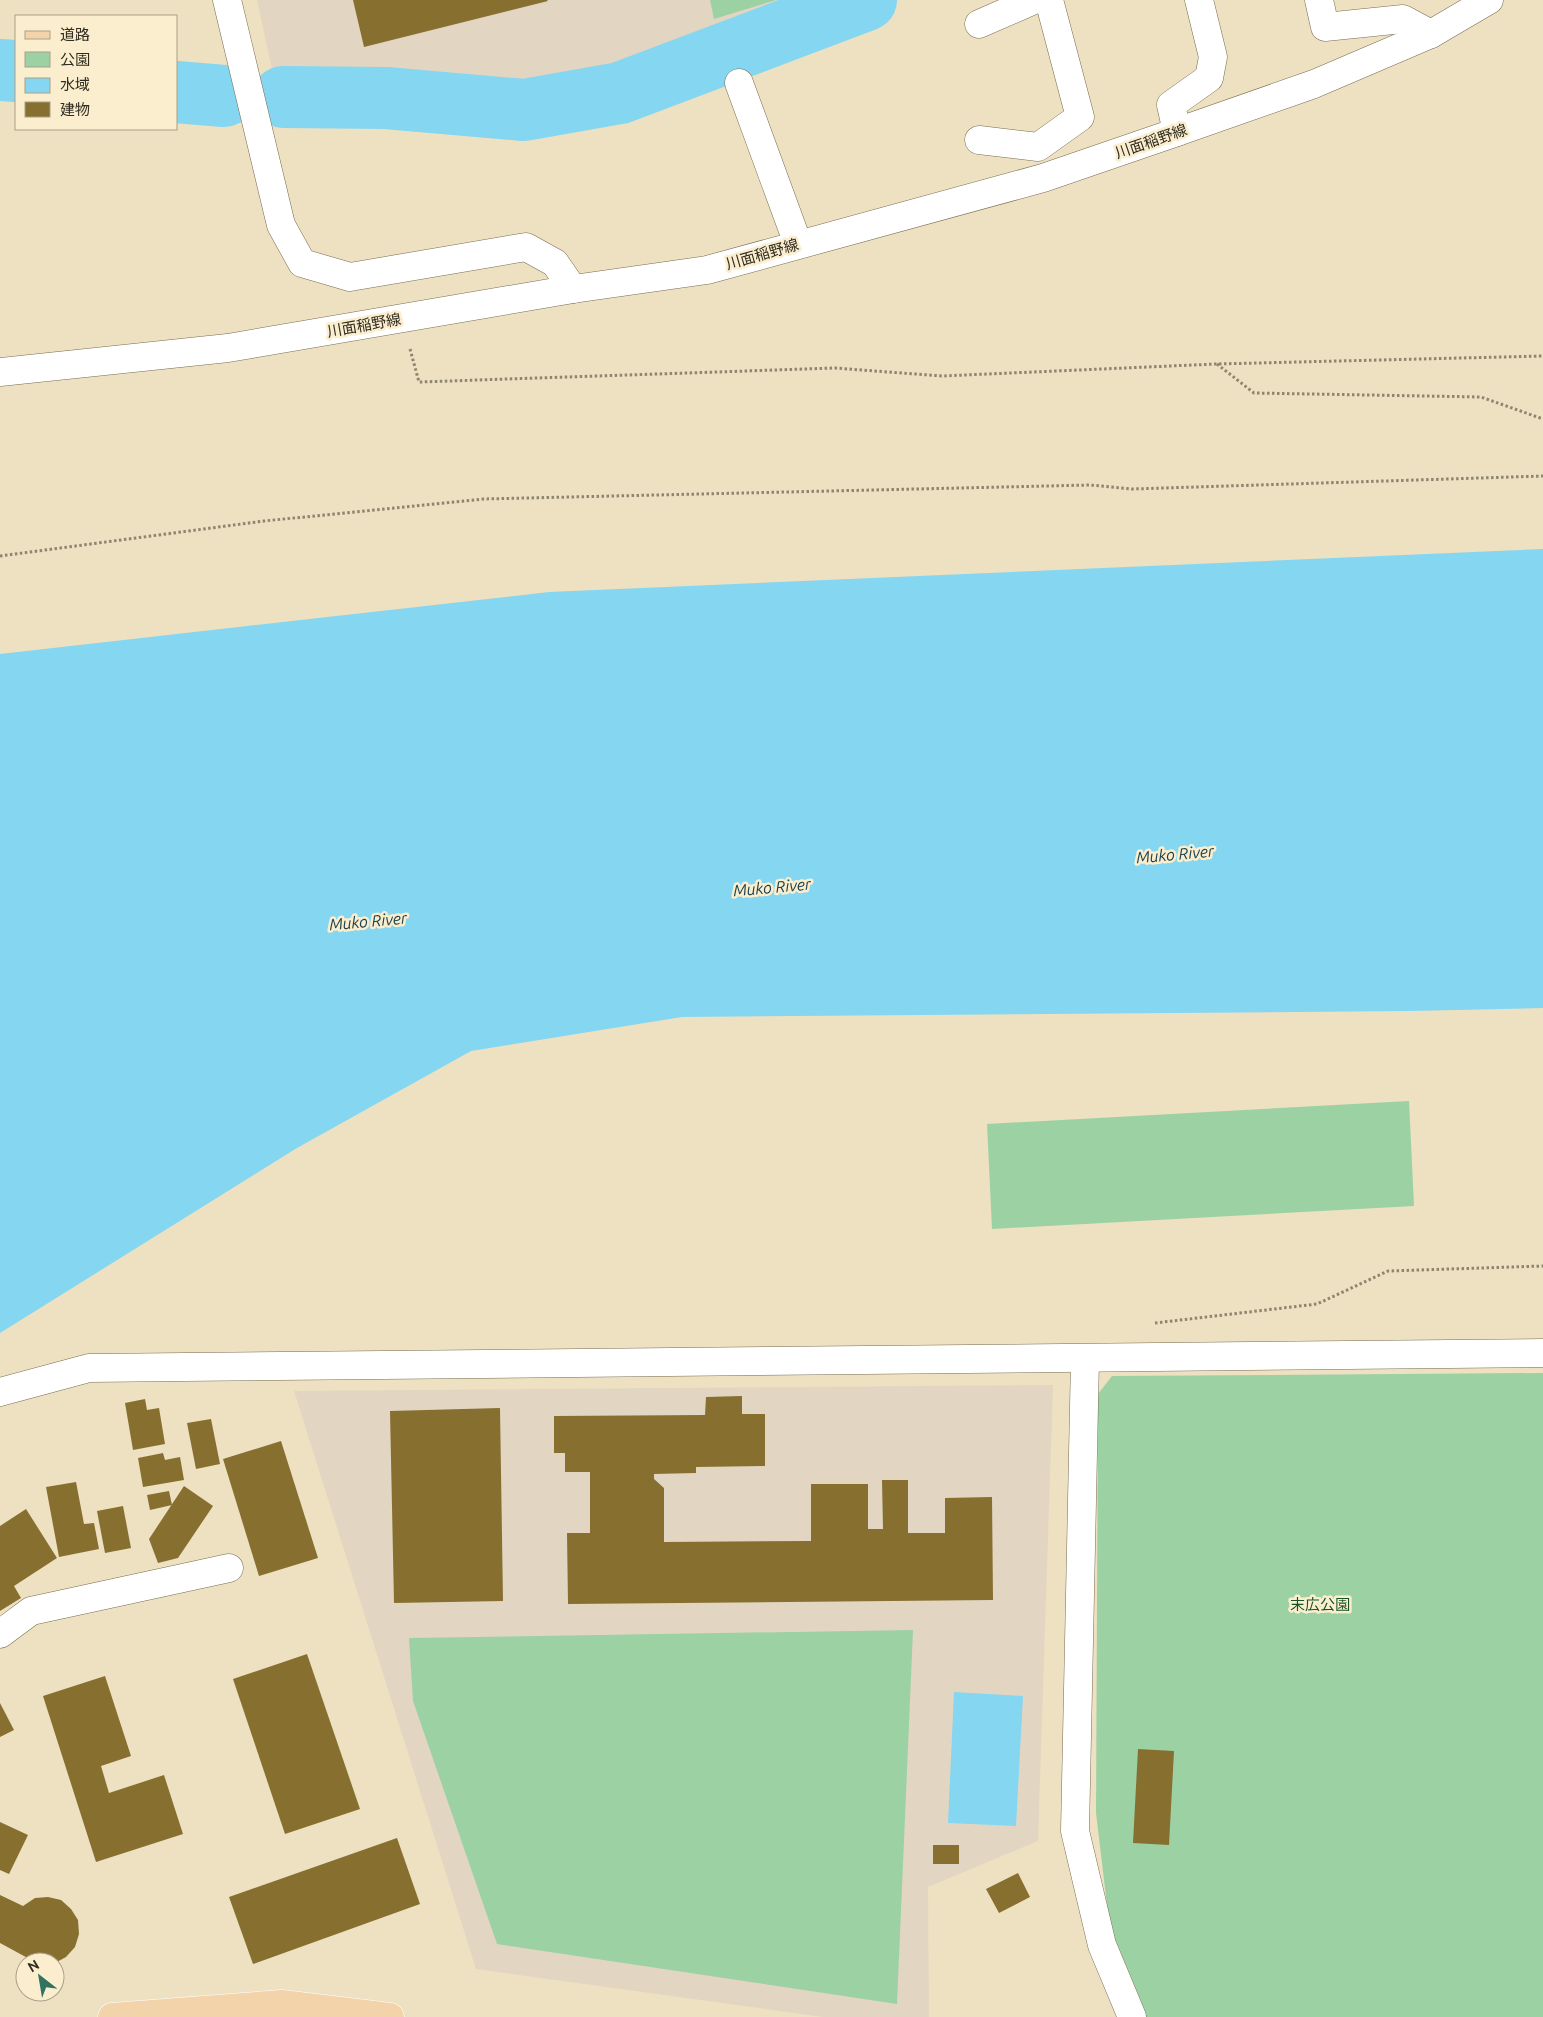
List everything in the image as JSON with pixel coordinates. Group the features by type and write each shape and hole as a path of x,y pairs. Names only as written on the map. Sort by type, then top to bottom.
{"main road":[{"path":"112,2017 250,2011 282,2004 390,2017"}],"street":[{"path":"227,0 281,225 302,263 350,277 526,247 556,263 573,289"},
{"path":"979,24 1034,0"},
{"path":"979,140 1038,147 1080,117 1049,0"},
{"path":"1177,132 1171,105 1209,78 1213,57 1199,0"},
{"path":"1319,0 1325,27 1404,19 1431,34"},
{"name":"川面稲野線","path":"0,372 228,348 573,289 708,270 1043,178 1177,132 1314,84 1431,34 1489,0"},
{"path":"739,83 798,244"},
{"path":"1038,147 1043,178"},
{"path":"0,1392 89,1368 1543,1353"},
{"path":"1085,1359 1075,1831 1102,1946 1132,2017"},
{"path":"0,1634 32,1611 228,1568"}],"path":[{"path":"409,343 419,382 835,368 942,376 1216,364 1543,356"},
{"path":"1216,364 1254,393 1481,397 1543,419"},
{"path":"0,556 264,521 483,499 1080,485 1132,489 1543,476"},
{"path":"1151,1323 1317,1304 1388,1271 1543,1266"}],"shaded area":[{"path":"257,0 839,0 796,22 620,83 557,98 500,97 275,83"},
{"path":"1053,1385 1038,1841 928,1887 929,2017 823,2017 476,1969 294,1391"}],"green space":[{"path":"710,0 776,0 714,19"},
{"path":"1409,1101 1414,1206 992,1229 987,1124"},
{"name":"末広公園","path":"1543,1373 1543,2017 1145,2017 1110,1930 1096,1813 1098,1394 1112,1376"},
{"path":"913,1630 897,2004 497,1944 413,1701 409,1638"}],"water":[{"name":"Muko River","path":"1543,549 1543,1008 1410,1011 682,1017 471,1051 297,1148 0,1333 0,654 549,592"},
{"path":"954,1692 1023,1696 1016,1826 948,1823"}],"building":[{"path":"353,0 547,0 548,1 364,47"},
{"path":"742,1396 742,1414 765,1414 765,1466 696,1467 696,1473 654,1474 654,1479 664,1488 664,1542 811,1541 811,1484 868,1484 868,1529 883,1529 882,1480 908,1480 908,1533 945,1533 945,1498 992,1497 993,1600 568,1604 567,1533 590,1533 590,1472 565,1472 565,1453 554,1453 554,1416 705,1415 706,1397"},
{"path":"145,1399 147,1410 159,1408 165,1444 133,1450 125,1403"},
{"path":"500,1408 503,1601 394,1603 390,1411"},
{"path":"211,1419 220,1464 196,1469 187,1423"},
{"path":"281,1441 318,1558 259,1576 223,1459"},
{"path":"163,1453 165,1460 180,1457 184,1480 143,1487 138,1458"},
{"path":"76,1482 84,1524 94,1523 99,1549 59,1557 46,1487"},
{"path":"184,1486 213,1506 178,1558 158,1563 149,1539"},
{"path":"169,1491 172,1505 150,1510 147,1495"},
{"path":"123,1506 131,1548 105,1553 97,1511"},
{"path":"26,1509 57,1558 14,1586 21,1598 0,1611 0,1526"},
{"path":"307,1654 360,1809 285,1834 233,1679"},
{"path":"105,1676 131,1756 101,1766 109,1793 164,1775 183,1834 96,1862 43,1696"},
{"path":"0,1703 14,1730 0,1737"},
{"path":"1138,1749 1174,1751 1169,1845 1133,1843"},
{"path":"0,1822 28,1835 9,1874 0,1870"},
{"path":"397,1838 420,1904 253,1964 229,1897"},
{"path":"933,1845 959,1845 959,1864 933,1864"},
{"path":"1018,1873 1030,1897 999,1913 986,1889"},
{"path":"0,1895 23,1906 35,1898 48,1897 61,1900 71,1909 78,1920 79,1934 75,1947 65,1958 65,1952 17,1952 0,1943"}],"waterway":[{"path":"283,97 386,98 524,110 620,93 866,0"},
{"path":"0,70 15,71"},
{"path":"178,92 224,96"}]}
